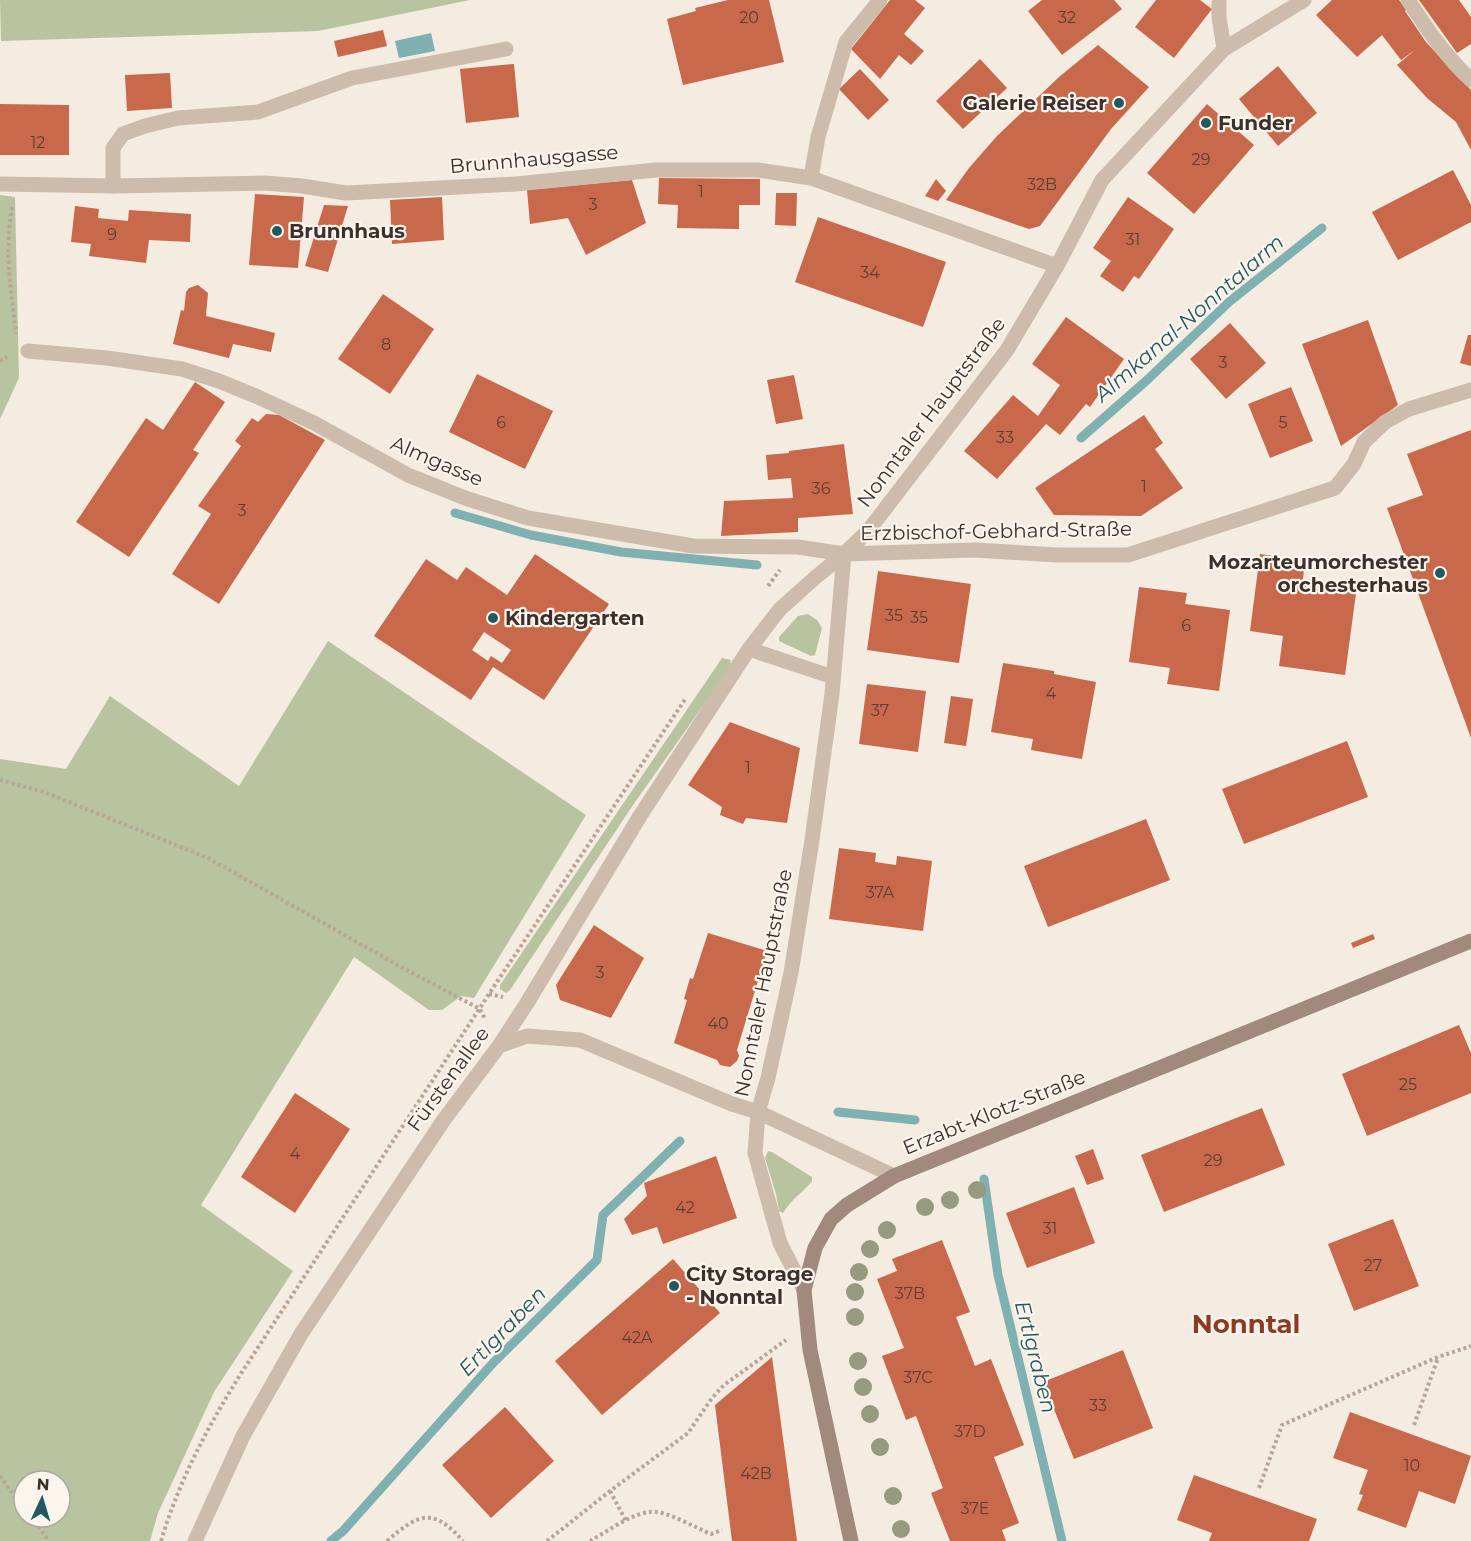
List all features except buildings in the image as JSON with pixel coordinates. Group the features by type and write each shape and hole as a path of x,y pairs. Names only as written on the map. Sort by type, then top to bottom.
{"main road":[{"name":"Erzabt-Klotz-Straße","path":"894,1176 1471,941"},
{"name":"Nonntaler Hauptstraße","path":"851,1541 810,1350 804,1290 815,1248 831,1219 847,1205 894,1176"}],"street":[{"path":"811,178 818,137 846,42 880,0"},
{"path":"1219,0 1224,49"},
{"name":"Nonntaler Hauptstraße","path":"749,649 780,609 844,554 872,525 1008,350 1057,266 1102,180 1224,49 1304,0"},
{"path":"1408,0 1452,63 1471,80"},
{"path":"113,186 113,148 123,134 145,126 178,118 258,112 352,78 506,49"},
{"name":"Brunnhausgasse","path":"0,184 113,186 265,183 346,193 516,184 656,170 758,170 811,178 1057,266"},
{"name":"Almgasse","path":"28,351 147,362 182,369 219,381 314,423 408,475 465,498 528,518 693,546 798,548 844,554"},
{"name":"Erzbischof-Gebhard-Straße","path":"844,554 975,550 1057,555 1128,555 1335,488 1354,464 1364,442 1385,422 1409,409 1471,390"},
{"name":"Nonntaler Hauptstraße","path":"804,1290 780,1243 755,1154 758,1112 791,974 812,840 832,694 844,554"},
{"path":"749,649 833,677"},
{"name":"Fürstenallee","path":"195,1541 243,1436 301,1334 443,1121 499,1046 640,816 749,649"},
{"name":"Erzabt-Klotz-Straße","path":"499,1046 527,1036 580,1040 732,1104 758,1112 894,1176"}],"path":[{"path":"16,184 8,245 8,275 16,336"},
{"path":"766,588 798,548"},
{"path":"161,1541 186,1472 211,1422 688,694"},
{"path":"0,780 44,792 208,858 393,963 480,1009 485,1019"},
{"path":"547,1541 688,1433 712,1398 724,1386 778,1345"},
{"path":"1259,1488 1282,1425 1438,1357 1471,1346"},
{"path":"1414,1425 1438,1357"},
{"path":"0,1476 12,1492"},
{"path":"610,1491 626,1521"},
{"path":"591,1541 626,1521 651,1511 666,1514 711,1534 722,1530"},
{"path":"387,1541 406,1525 422,1517 437,1518 449,1526 463,1541"}],"green space":[{"path":"0,0 470,0 318,31 1,41"},
{"path":"0,195 15,197 19,378 0,419"},
{"path":"808,614 817,620 822,628 815,655 811,656 779,641 779,637 798,616"},
{"path":"328,641 586,815 474,998 461,996 442,1010 429,1010 354,957 201,1205 293,1271 214,1392 158,1513 150,1541 0,1541 0,759 66,769 110,696 239,786"},
{"path":"722,658 731,660 729,669 633,805 506,993 500,989 500,985"},
{"path":"768,1151 812,1177 812,1181 783,1213 779,1211 765,1158"}],"water":[{"path":"431,33 435,51 399,58 395,41"}],"waterway":[{"name":"Almkanal-Nonntalarm","path":"1081,438 1146,381 1229,302 1322,228"},
{"name":"Almkanal-Nonntalarm","path":"455,513 531,535 621,552 757,565"},
{"name":"Ertlgraben","path":"838,1112 915,1120"},
{"name":"Ertlgraben","path":"331,1541 343,1531 493,1363 597,1260 603,1215 680,1141"},
{"name":"Ertlgraben","path":"984,1179 998,1275 1062,1541"}],"place":[{"name":"Galerie Reiser","path":"1119,103"},
{"name":"Funder","path":"1206,123"},
{"name":"Brunnhaus","path":"277,231"},
{"name":"Mozarteumorchester orchesterhaus","path":"1440,573"},
{"name":"Kindergarten","path":"493,618"},
{"name":"City Storage - Nonntal","path":"674,1286"}],"district":[{"name":"Nonntal","path":"1246,1324"}]}
